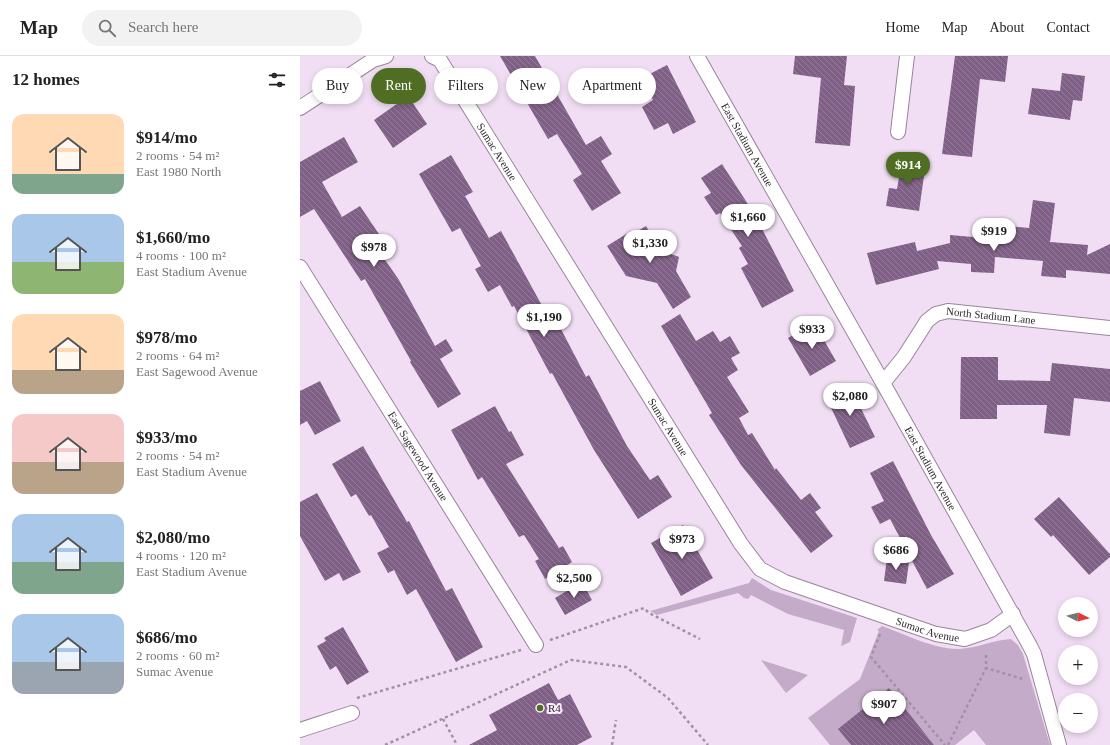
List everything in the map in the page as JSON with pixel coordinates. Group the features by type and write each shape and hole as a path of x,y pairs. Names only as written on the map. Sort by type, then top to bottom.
{"street":[{"name":"Sumac Avenue","path":"432,56 440,60 737,538 760,569 785,582 936,634 965,639 991,630 1013,614"},
{"name":"East Stadium Avenue","path":"696,56 1013,614 1034,654 1058,745"},
{"path":"898,132 907,56"},
{"path":"300,108 376,57"},
{"name":"East Sagewood Avenue","path":"300,267 536,645"},
{"name":"North Stadium Lane","path":"883,383 904,357 926,320 936,314 948,311 1110,328"},
{"path":"300,730 352,713"}],"path":[{"path":"880,634 872,657 947,745 986,668 986,655"},
{"path":"385,745 570,660 626,667 668,698 708,745"},
{"path":"986,668 1023,679"},
{"path":"443,719 457,745"},
{"path":"612,745 616,720"}],"shaded area":[{"path":"752,578 771,590 857,618 850,642 841,646 844,630 788,614 751,595 748,599 744,598 738,593 657,615 650,611 749,583"},
{"path":"882,626 930,644 950,649 979,646 1011,639 1018,645 1023,654 1050,745 986,745 974,730 955,745 934,745 889,688 839,729 851,745 830,745 808,718 860,679 879,631 877,630"},
{"path":"761,660 808,675 786,693"}],"building":[{"path":"500,56 535,56 542,68 507,68"},
{"path":"795,56 847,56 844,85 855,86 850,146 815,143 821,78 793,74"},
{"path":"955,56 1008,56 1005,82 980,79 972,157 942,154"},
{"path":"667,65 696,122 673,134 668,123 654,130 642,107 647,104 656,104 656,71"},
{"path":"1062,73 1085,76 1082,101 1073,100 1070,120 1028,114 1032,88 1060,91"},
{"path":"560,100 586,145 601,136 612,154 601,161 621,193 592,211 573,180 582,174 557,134 548,139 528,104 560,104"},
{"path":"397,104 413,104 427,124 393,148 374,120"},
{"path":"344,137 358,162 322,182 342,217 360,206 385,243 377,248 399,280 435,346 446,339 453,351 440,359 461,394 438,408 410,362 411,361 365,279 361,281 314,209 300,217 300,162"},
{"path":"451,155 473,192 465,196 489,238 501,231 545,311 550,308 586,377 589,375 627,446 650,480 658,475 672,497 638,519 594,450 552,373 550,374 514,306 512,307 500,285 488,292 475,269 481,266 460,228 452,232 419,174"},
{"path":"902,159 926,162 919,211 886,206 889,188 897,189"},
{"path":"722,164 755,215 794,291 762,308 741,268 748,264 739,248 742,246 720,213 716,215 704,197 711,193 701,178"},
{"path":"1033,200 1055,203 1050,242 1088,245 1087,255 1110,244 1110,274 1066,270 1066,278 1041,276 1043,261 995,257 994,273 971,272 971,264 937,261 939,269 876,285 867,253 915,242 917,251 950,243 950,235 1007,240 1008,226 1029,228"},
{"path":"646,226 661,250 679,257 676,271 691,297 673,309 657,283 626,276 607,246 631,231 636,232"},
{"path":"680,314 696,341 713,331 720,342 730,336 740,353 731,358 738,370 727,377 749,412 739,418 748,435 752,433 775,470 776,468 801,500 810,493 821,508 815,512 833,536 811,553 741,465 709,415 712,413 661,326"},
{"path":"814,323 836,361 810,376 788,338"},
{"path":"961,357 998,357 998,380 1050,381 1052,363 1110,369 1110,402 1074,398 1070,436 1044,433 1047,405 997,405 997,419 960,419"},
{"path":"320,381 341,421 315,435 307,421 300,425 300,391"},
{"path":"850,386 875,437 850,448 826,397"},
{"path":"495,406 524,455 506,464 559,548 563,546 572,562 545,579 535,561 539,559 524,535 519,537 482,477 478,480 451,430"},
{"path":"363,446 407,522 409,521 446,591 452,588 483,647 456,662 416,589 407,595 394,570 388,573 377,553 389,547 371,515 369,516 356,494 351,497 332,464"},
{"path":"893,461 931,535 954,574 927,589 890,519 880,524 871,507 884,501 870,473"},
{"path":"317,493 361,572 343,581 339,573 325,581 300,536 300,502"},
{"path":"1059,497 1110,554 1110,557 1089,575 1053,535 1051,537 1034,519"},
{"path":"683,525 713,578 681,596 651,543"},
{"path":"887,558 909,562 906,584 884,581"},
{"path":"582,582 592,600 565,615 555,598"},
{"path":"343,627 369,672 347,685 336,666 330,670 317,646 326,641 324,638"},
{"name":"R4","path":"549,683 558,700 570,694 592,737 577,745 469,745 497,730 489,715"},
{"path":"889,688 934,745 851,745 838,729"}],"place":[{"name":"R4","path":"540,708"}]}
